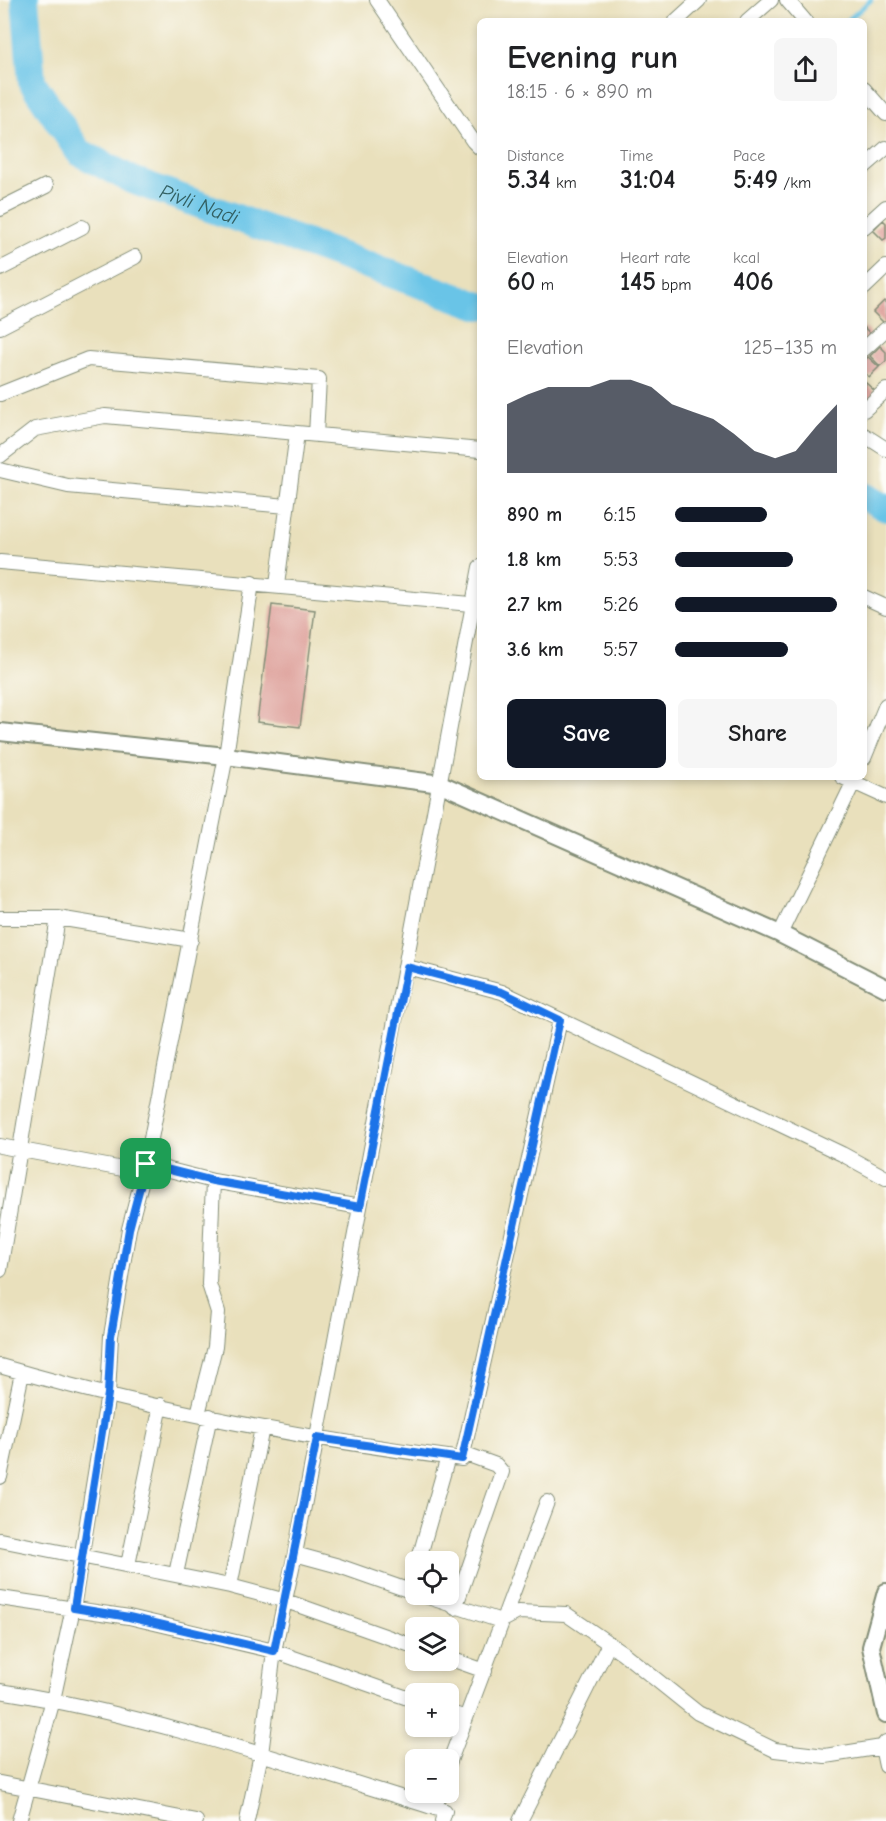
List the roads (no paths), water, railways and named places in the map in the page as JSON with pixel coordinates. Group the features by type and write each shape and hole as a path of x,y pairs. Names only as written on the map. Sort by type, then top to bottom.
{"street":[{"path":"376,0 477,144"},
{"path":"679,18 699,0"},
{"path":"750,18 771,0"},
{"path":"790,1 803,18"},
{"path":"867,97 886,114"},
{"path":"867,164 886,148"},
{"path":"0,209 46,186"},
{"path":"867,223 886,207"},
{"path":"0,269 82,227"},
{"path":"0,327 135,257"},
{"path":"867,285 886,267"},
{"path":"867,346 886,329"},
{"path":"0,394 88,359 319,379 316,435"},
{"path":"867,407 886,390"},
{"path":"0,456 35,429 105,416 477,450"},
{"path":"277,585 297,433"},
{"path":"867,437 886,448"},
{"path":"0,470 68,486 287,506"},
{"path":"0,562 277,585 476,606 286,1601 274,1651 261,1754 247,1821"},
{"path":"20,1821 53,1700 74,1608 108,1394 111,1336 127,1239 145,1168 191,940 225,756 252,584"},
{"path":"867,598 886,607"},
{"path":"867,751 886,705"},
{"path":"0,732 225,756 441,784 780,934 886,988"},
{"path":"780,934 851,780"},
{"path":"853,780 886,797"},
{"path":"0,918 58,918 191,940"},
{"path":"0,1270 58,918"},
{"path":"407,967 502,992 842,1154 886,1178"},
{"path":"0,1366 108,1394 262,1428 462,1459 560,1020"},
{"path":"0,1146 145,1168 360,1207"},
{"path":"176,1574 215,1347 218,1312 209,1284 213,1181"},
{"path":"0,1477 22,1373"},
{"path":"128,1565 161,1405"},
{"path":"230,1586 262,1428"},
{"path":"455,1608 502,1472 496,1465 463,1453"},
{"path":"421,1551 448,1457"},
{"path":"454,1749 547,1502"},
{"path":"0,1540 230,1586 286,1601 405,1643"},
{"path":"295,1554 339,1566 405,1590"},
{"path":"886,1592 871,1647 886,1714"},
{"path":"0,1598 129,1617 274,1651 405,1697"},
{"path":"447,1605 501,1621 518,1612 566,1614 609,1644 698,1713 774,1750 825,1756 884,1744 886,1766"},
{"path":"520,1821 609,1644"},
{"path":"459,1662 485,1671"},
{"path":"0,1691 53,1700 261,1754 445,1811 442,1821"},
{"path":"459,1716 466,1718"},
{"path":"0,1783 196,1821"},
{"path":"435,1808 437,1803"}],"waterway":[{"name":"Pivli Nadi","path":"25,0 32,82 79,152 132,180 477,305"},
{"path":"850,18 871,0"},
{"name":"Pivli Nadi","path":"867,498 886,508"}]}
